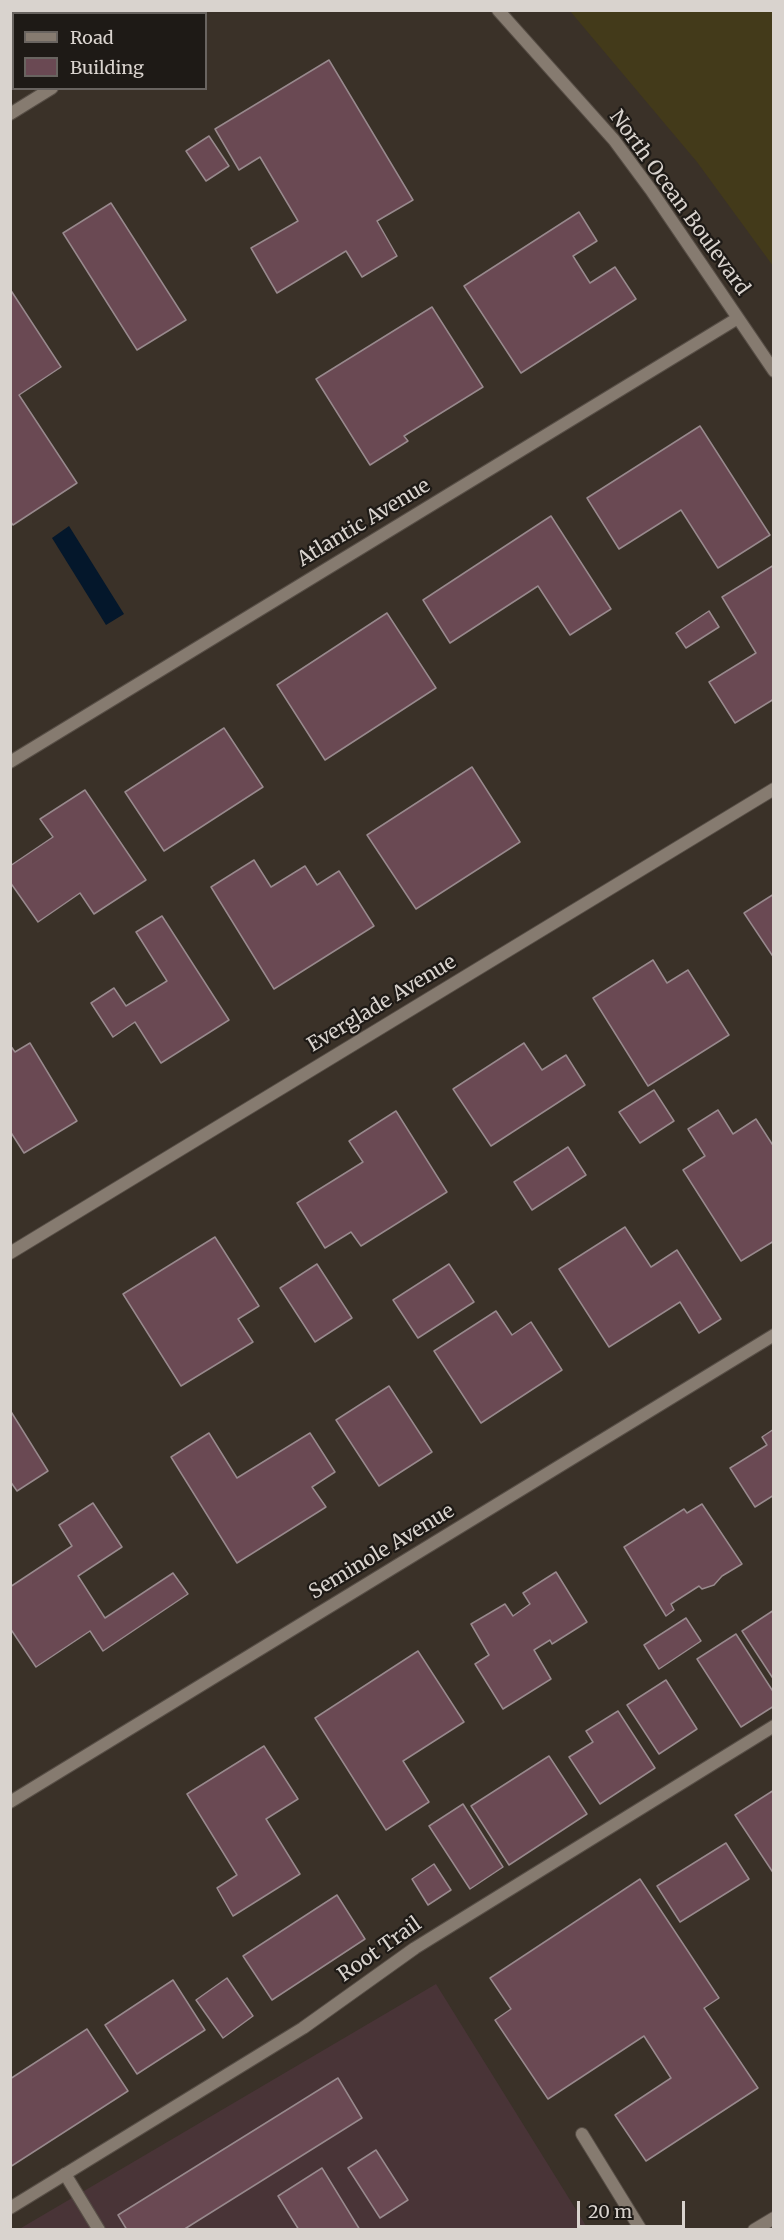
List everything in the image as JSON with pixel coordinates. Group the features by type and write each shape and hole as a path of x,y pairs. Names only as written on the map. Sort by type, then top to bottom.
{"street":[{"name":"North Ocean Boulevard","path":"498,10 614,140 651,190 774,370"},
{"path":"10,114 49,90"},
{"name":"Atlantic Avenue","path":"10,762 738,318"},
{"name":"Everglade Avenue","path":"10,1253 774,789"},
{"name":"Seminole Avenue","path":"10,1803 774,1335"},
{"name":"Root Trail","path":"10,2208 303,2028 425,1941 774,1726"},
{"path":"582,2134 641,2229"},
{"path":"65,2174 99,2229"},
{"path":"754,2229 774,2218"}],"shaded area":[{"path":"436,1984 588,2229 21,2228"}],"sand":[{"path":"570,11 773,11 773,266 697,162"}],"water":[{"path":"69,526 124,614 106,625 52,538"}],"building":[{"path":"329,60 413,200 377,221 397,256 362,277 346,251 277,293 251,248 298,221 260,157 239,170 215,129"},
{"path":"209,136 229,166 206,181 186,151"},
{"path":"111,203 186,320 137,350 63,233"},
{"path":"579,212 597,241 573,256 590,283 615,267 636,299 521,373 464,286"},
{"path":"10,289 61,367 19,395 77,483 13,525 10,521"},
{"path":"432,307 483,387 404,436 408,441 370,465 316,379"},
{"path":"700,426 770,535 718,568 681,510 619,549 587,498"},
{"path":"551,516 611,609 570,635 538,586 450,643 423,600"},
{"path":"774,565 774,699 735,723 709,682 756,653 722,597"},
{"path":"709,611 719,627 686,648 676,633"},
{"path":"387,613 436,688 325,760 277,685"},
{"path":"224,728 263,787 164,851 125,792"},
{"path":"472,767 520,842 416,909 367,835"},
{"path":"85,790 146,880 94,914 80,893 38,922 10,882 10,866 53,837 40,819"},
{"path":"254,860 271,887 305,866 317,885 339,871 374,926 274,989 211,887"},
{"path":"774,894 774,958 744,913"},
{"path":"162,916 229,1020 161,1063 135,1022 113,1037 91,1003 114,988 126,1006 167,981 136,932"},
{"path":"653,960 667,983 688,970 729,1035 648,1086 593,998"},
{"path":"30,1043 77,1121 24,1153 10,1131 10,1045 15,1052"},
{"path":"524,1043 542,1070 566,1055 585,1085 491,1146 453,1089"},
{"path":"654,1090 674,1121 640,1143 619,1112"},
{"path":"718,1110 733,1134 756,1119 774,1147 774,1241 741,1261 683,1170 705,1156 688,1129"},
{"path":"396,1111 447,1192 361,1246 351,1232 325,1248 297,1203 363,1162 349,1141"},
{"path":"568,1147 586,1175 532,1210 514,1182"},
{"path":"625,1227 651,1267 677,1250 721,1319 699,1333 680,1302 609,1347 559,1269"},
{"path":"215,1237 259,1306 238,1319 253,1342 181,1386 123,1294"},
{"path":"317,1264 352,1318 315,1342 280,1288"},
{"path":"449,1264 474,1302 418,1338 393,1300"},
{"path":"496,1311 512,1335 531,1322 562,1370 481,1423 434,1351"},
{"path":"389,1386 432,1452 379,1486 336,1420"},
{"path":"10,1410 48,1471 17,1491 10,1481"},
{"path":"774,1429 774,1495 755,1507 730,1468 767,1445 762,1437"},
{"path":"209,1433 237,1478 310,1433 335,1472 312,1487 326,1507 237,1563 171,1457"},
{"path":"93,1503 122,1547 78,1576 105,1618 173,1573 188,1594 103,1651 90,1631 36,1667 10,1628 10,1587 72,1546 59,1525"},
{"path":"702,1504 742,1564 722,1576 714,1585 702,1589 699,1586 671,1604 674,1610 666,1616 624,1547 684,1509 687,1513"},
{"path":"556,1572 587,1622 552,1644 550,1640 534,1650 551,1679 503,1709 475,1664 489,1655 471,1624 505,1604 513,1616 530,1604 523,1593"},
{"path":"774,1610 774,1680 742,1631"},
{"path":"686,1618 701,1641 659,1669 644,1645"},
{"path":"736,1634 774,1693 774,1706 741,1727 697,1659"},
{"path":"418,1651 464,1722 403,1761 429,1802 386,1830 315,1718"},
{"path":"666,1680 697,1729 659,1754 627,1705"},
{"path":"618,1711 655,1768 600,1804 569,1757 593,1742 586,1731"},
{"path":"264,1746 298,1799 266,1819 300,1874 233,1916 217,1888 237,1875 187,1794"},
{"path":"549,1756 587,1814 509,1865 471,1806"},
{"path":"774,1790 774,1874 735,1815"},
{"path":"463,1804 503,1867 470,1889 429,1826"},
{"path":"726,1843 749,1879 680,1922 657,1886"},
{"path":"434,1864 451,1890 428,1905 412,1879"},
{"path":"640,1879 719,1998 704,2008 758,2088 646,2161 615,2115 671,2078 644,2036 548,2099 495,2020 511,2009 490,1978"},
{"path":"337,1895 365,1939 272,2000 243,1956"},
{"path":"227,1978 253,2016 223,2038 196,2000"},
{"path":"173,1980 205,2030 137,2074 105,2025"},
{"path":"87,2029 128,2091 10,2167 10,2079"},
{"path":"338,2078 362,2118 183,2230 127,2230 118,2215"},
{"path":"376,2150 408,2200 380,2218 348,2168"},
{"path":"322,2168 360,2230 299,2230 278,2196"}]}
